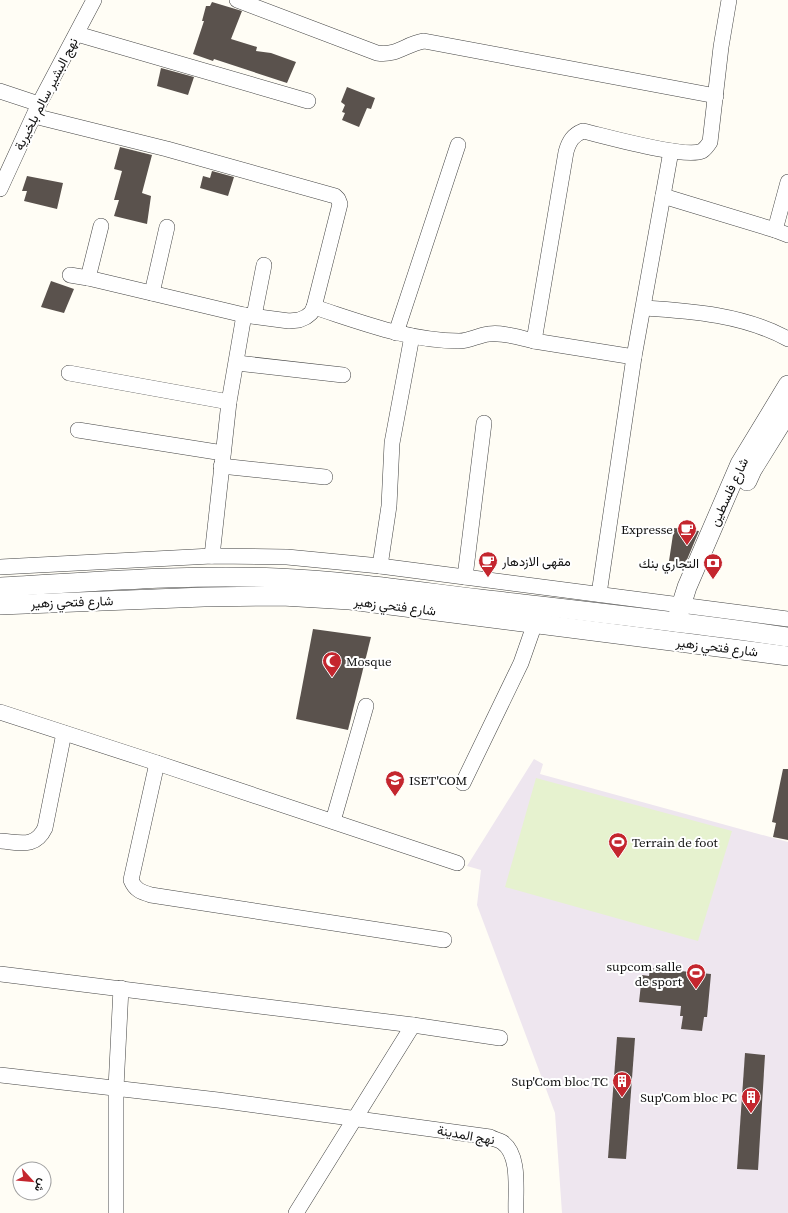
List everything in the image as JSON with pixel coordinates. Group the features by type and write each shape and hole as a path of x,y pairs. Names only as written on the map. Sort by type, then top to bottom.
{"street":[{"path":"237,0 377,53 395,53 415,43 424,41 716,96"},
{"path":"534,341 566,152 572,137 583,131 671,151 696,153 706,148 710,142 721,47 729,0"},
{"name":"نهج البشير سالم بلخيرية","path":"0,189 37,110 77,34 90,1"},
{"path":"77,34 308,101"},
{"path":"0,91 37,110 167,149 335,196 340,204 314,307 311,313 299,320 289,321 249,316 70,275"},
{"path":"396,333 458,145"},
{"path":"599,594 634,357 671,151"},
{"path":"663,196 781,232 788,182"},
{"path":"88,278 101,226"},
{"path":"152,293 167,227"},
{"path":"212,556 229,402 236,363 264,265"},
{"path":"314,307 396,333 412,336 459,341 489,334 498,334 634,357"},
{"path":"644,308 686,310 734,319 774,331 788,339"},
{"path":"380,566 389,506 392,443 412,336"},
{"path":"236,363 343,375"},
{"path":"69,373 229,402"},
{"name":"شارع فلسطين","path":"684,614 687,587 740,464 788,385"},
{"name":"شارع فلسطين","path":"684,614 752,470 788,412"},
{"path":"464,577 484,423"},
{"path":"78,430 222,460 325,477"},
{"path":"0,567 212,556 287,556 380,566 599,594 684,614 788,619"},
{"name":"شارع فتحي زهير","path":"0,586 215,576 280,578 684,614 788,637"},
{"name":"شارع فتحي زهير","path":"0,605 204,597 282,596 350,600 788,656"},
{"path":"463,783 520,663 535,623"},
{"path":"333,821 366,706"},
{"path":"0,712 158,763 456,863"},
{"path":"0,841 27,843 36,841 41,835 45,828 64,733"},
{"path":"158,763 131,880 133,886 141,892 151,895 444,940"},
{"path":"0,974 120,988 500,1038"},
{"path":"116,1213 116,1088 120,988"},
{"path":"296,1213 354,1118 413,1026"},
{"name":"نهج المدينة","path":"0,1076 116,1088 354,1118 490,1138 502,1142 513,1154 516,1167 516,1213"}],"shaded area":[{"path":"534,759 543,764 540,774 788,842 788,1213 562,1213 555,1113 477,905 481,870 467,866"}],"green space":[{"name":"Terrain de foot","path":"536,778 732,831 698,941 505,887"}],"building":[{"path":"212,2 242,11 231,39 257,47 256,51 271,53 296,62 287,83 214,59 213,61 193,54 204,21 202,21 206,6 210,6"},
{"path":"161,68 194,77 188,95 157,86"},
{"path":"347,87 375,98 371,109 367,108 359,127 342,120 345,113 342,112 345,105 341,102"},
{"path":"120,147 152,155 142,193 151,196 147,224 114,216 119,200 114,200 122,171 114,169"},
{"path":"212,171 234,177 228,196 200,188 203,176 210,178"},
{"path":"27,176 63,183 57,209 24,201 27,191 22,191"},
{"path":"51,281 74,289 64,313 41,307"},
{"name":"Expresse","path":"674,528 699,531 686,562 669,561"},
{"name":"Mosque","path":"313,629 371,637 348,730 296,719"},
{"path":"783,769 788,769 788,840 773,837 776,823 772,822"},
{"path":"650,968 711,974 707,1017 704,1017 702,1031 681,1029 683,1016 680,1016 681,1006 639,1002 642,975 649,976"},
{"name":"Sup'Com bloc TC","path":"617,1037 635,1038 626,1159 608,1158"},
{"name":"Sup'Com bloc PC","path":"745,1053 765,1055 758,1170 737,1169"}],"place":[{"name":"Expresse","path":"687,546"},
{"name":"مقهى الازدهار","path":"488,578"},
{"name":"التجاري بنك","path":"713,580"},
{"name":"Mosque","path":"332,678"},
{"name":"ISET'COM","path":"395,797"},
{"name":"Terrain de foot","path":"618,859"},
{"name":"supcom salle de sport","path":"696,990"},
{"name":"Sup'Com bloc TC","path":"622,1098"},
{"name":"Sup'Com bloc PC","path":"751,1114"}]}
